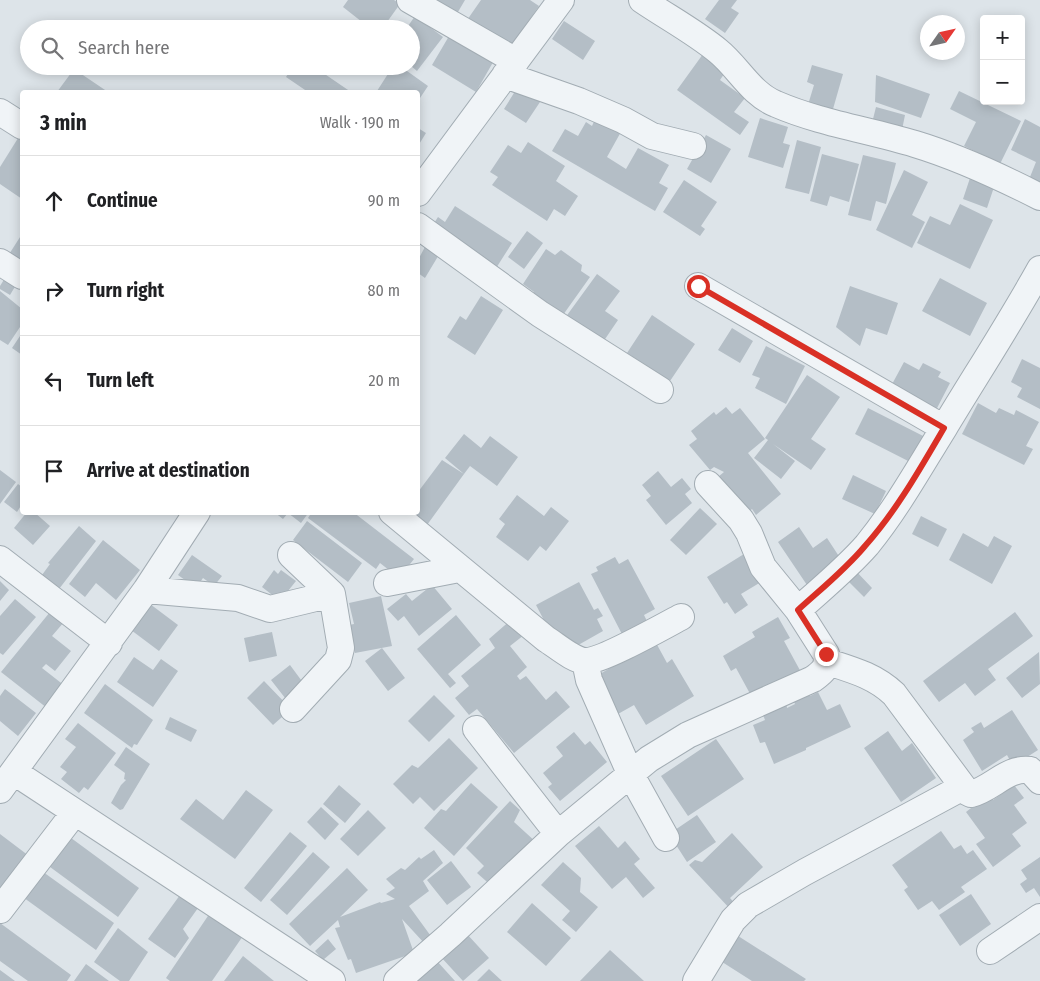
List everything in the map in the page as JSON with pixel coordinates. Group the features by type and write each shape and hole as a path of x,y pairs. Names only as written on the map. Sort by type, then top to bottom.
{"street":[{"path":"410,0 510,68 623,120 652,136 693,146"},
{"path":"642,0 716,50 732,63 747,82 774,104 822,120 914,143 992,172 1040,197"},
{"path":"420,190 510,68 554,2"},
{"path":"0,112 20,125"},
{"path":"420,227 540,314 660,390"},
{"path":"0,262 20,275"},
{"path":"798,610 844,568 888,519 908,489 1040,269"},
{"path":"698,286 944,428"},
{"path":"397,981 450,935 558,834 649,759 688,735 813,679 826,668 828,662 826,654 798,610 763,567 750,533 741,520 708,484"},
{"path":"195,515 146,590 7,781 75,812 300,972 332,981"},
{"path":"396,515 546,639 584,661 600,658 681,617"},
{"path":"291,555 332,594 341,639 340,658 293,709"},
{"path":"0,558 108,643"},
{"path":"387,583 459,569"},
{"path":"146,590 238,598 270,609 332,594"},
{"path":"584,661 589,680 630,773 666,838"},
{"path":"828,662 865,674 883,684 894,694 967,792 974,793 1016,770 1022,769 1030,770 1040,781"},
{"path":"476,729 558,834"},
{"path":"696,981 733,920 748,905 805,872 963,787"},
{"path":"0,910 75,812"},
{"path":"990,951 1040,917"}],"building":[{"path":"348,0 394,0 400,4 388,20 360,20 343,7"},
{"path":"427,0 465,0 455,17"},
{"path":"481,0 530,0 539,6 507,52 465,23"},
{"path":"719,0 737,0 731,8 739,13 725,33 705,19"},
{"path":"415,16 443,37 420,67 420,20 412,20"},
{"path":"564,21 595,41 583,60 552,39"},
{"path":"452,31 496,57 476,92 432,65"},
{"path":"703,54 726,71 720,80 745,98 734,112 749,122 740,135 677,90"},
{"path":"812,65 843,74 831,116 807,108 814,85 807,82"},
{"path":"70,75 83,75 105,90 58,90"},
{"path":"287,75 326,75 348,90 305,90 286,77"},
{"path":"387,75 413,75 428,86 420,98 420,90 378,90"},
{"path":"876,75 930,94 921,118 875,102"},
{"path":"519,85 542,99 526,123 504,109"},
{"path":"959,91 980,101 980,105 988,105 1021,121 1000,164 964,146 976,122 950,109"},
{"path":"876,107 905,115 902,130 872,123"},
{"path":"597,115 622,130 607,157 626,169 638,148 669,165 659,183 668,188 655,211 552,151 565,129 578,136 586,122 592,126"},
{"path":"760,118 788,127 783,143 790,145 783,168 748,157"},
{"path":"1025,119 1040,127 1040,182 1030,177 1036,162 1011,150"},
{"path":"420,129 426,133 420,143"},
{"path":"20,135 20,198 0,184 0,167"},
{"path":"706,135 731,149 711,183 687,169"},
{"path":"797,140 821,147 809,194 785,188"},
{"path":"528,142 565,166 556,181 578,196 565,216 554,209 547,221 492,185 498,177 490,172 508,145 521,153"},
{"path":"822,154 859,164 849,202 830,196 827,206 810,201"},
{"path":"863,155 896,163 886,204 876,201 871,221 848,215"},
{"path":"904,170 928,182 912,215 925,222 912,248 876,230"},
{"path":"971,175 995,184 987,208 963,199"},
{"path":"684,180 717,202 701,226 705,229 700,236 663,212"},
{"path":"960,204 993,220 970,269 917,243 930,216 950,225"},
{"path":"455,206 512,243 493,273 429,231 438,217 445,222"},
{"path":"527,231 543,243 524,269 508,257"},
{"path":"20,237 20,270 6,259"},
{"path":"426,245 440,253 425,278 420,274 420,256"},
{"path":"546,249 555,255 561,250 582,265 581,271 590,277 563,315 528,300 534,292 523,284"},
{"path":"597,274 620,291 605,311 618,320 601,345 565,318"},
{"path":"5,278 16,285 10,295 0,289"},
{"path":"940,278 987,303 970,336 922,311"},
{"path":"850,286 898,303 887,335 866,328 860,346 836,327"},
{"path":"0,291 20,307 20,327 8,345 0,340"},
{"path":"481,296 503,310 475,355 447,337 460,316 466,320"},
{"path":"652,315 695,344 670,381 627,353"},
{"path":"732,328 753,341 740,363 718,350"},
{"path":"20,336 20,354 12,348"},
{"path":"766,346 805,366 786,404 755,388 760,378 752,375"},
{"path":"1022,359 1040,368 1040,409 1017,397 1022,388 1011,382"},
{"path":"904,362 919,370 923,363 941,372 938,377 950,383 935,412 890,388"},
{"path":"807,375 840,397 811,439 826,449 811,470 773,444 795,461 781,479 754,458 768,440 765,438"},
{"path":"978,403 996,413 999,408 1014,415 1016,410 1039,422 1026,446 1033,449 1024,465 962,434"},
{"path":"726,407 732,414 740,408 765,439 748,453 781,494 756,515 752,509 747,513 718,477 724,472 714,467 710,470 689,445 697,439 691,431 714,412 716,415"},
{"path":"868,408 931,440 918,466 855,434"},
{"path":"464,434 481,448 490,436 518,457 497,486 470,466 464,474 445,458"},
{"path":"442,460 464,474 427,525 414,515 420,515 420,489"},
{"path":"0,470 16,482 0,504"},
{"path":"658,471 671,487 682,478 691,489 685,494 692,503 666,525 646,500 651,496 642,485"},
{"path":"853,475 886,491 875,514 842,499"},
{"path":"18,484 20,486 20,507 17,512 4,502"},
{"path":"517,495 544,516 551,507 569,521 546,551 540,546 528,561 496,537 505,524 499,519"},
{"path":"700,508 717,524 686,555 670,540"},
{"path":"25,515 37,515 50,526 33,545 14,528"},
{"path":"278,515 286,515 283,519"},
{"path":"291,515 307,515 301,523"},
{"path":"310,515 357,515 414,559 399,578 380,563 376,569 308,518"},
{"path":"921,516 947,529 938,547 912,534"},
{"path":"307,521 362,563 348,582 293,540"},
{"path":"79,526 96,541 59,589 42,575 50,564 48,563"},
{"path":"799,527 813,548 827,538 844,564 809,588 778,542"},
{"path":"963,533 988,547 994,536 1012,546 992,584 949,560"},
{"path":"103,540 140,570 116,600 96,583 85,597 69,584"},
{"path":"744,554 761,582 741,594 748,605 735,614 727,602 724,604 707,577"},
{"path":"192,555 222,576 214,586 203,578 196,588 178,575"},
{"path":"615,557 619,564 628,559 655,609 644,615 650,627 625,640 591,574 598,571 596,567"},
{"path":"274,570 278,574 281,570 296,581 280,601 262,587"},
{"path":"855,570 872,588 864,597 846,579"},
{"path":"0,581 9,590 0,601"},
{"path":"579,582 594,610 598,608 603,616 597,619 603,631 573,648 547,626 536,605"},
{"path":"432,585 452,609 419,636 404,616 398,621 387,609 406,594 412,601"},
{"path":"381,596 392,646 355,653 349,625 354,624 349,603"},
{"path":"15,599 36,617 3,655 0,653 0,616"},
{"path":"150,604 178,625 159,651 131,630"},
{"path":"50,612 64,622 52,636 71,651 55,671 46,664 42,668 65,686 47,708 1,672"},
{"path":"1015,612 1033,636 988,669 996,680 975,696 965,683 939,702 923,681"},
{"path":"456,615 481,645 448,674 456,683 450,688 417,649"},
{"path":"778,617 790,638 784,641 802,674 754,701 736,668 731,671 723,656 755,637 752,632"},
{"path":"511,620 524,635 510,646 527,667 517,676 520,680 526,676 546,700 556,691 570,707 514,753 477,709 469,715 455,698 469,686 461,676 495,648 489,639"},
{"path":"272,632 277,656 249,662 244,638"},
{"path":"655,641 667,663 672,659 694,696 646,725 634,705 618,714 595,677"},
{"path":"382,648 405,678 388,691 365,661"},
{"path":"1039,652 1040,684 1022,698 1006,678"},
{"path":"134,657 153,670 161,659 178,671 153,707 117,682"},
{"path":"290,665 307,688 289,703 271,680"},
{"path":"264,681 291,709 273,725 247,698"},
{"path":"105,684 153,720 137,745 134,744 132,748 84,713"},
{"path":"5,689 36,713 18,736 0,721 0,696"},
{"path":"808,692 810,696 818,692 827,710 840,704 851,727 774,764 765,742 760,743 753,725 765,720 762,712 786,702 787,708 795,704 793,700"},
{"path":"434,695 455,716 429,742 408,721"},
{"path":"1012,710 1038,750 1013,766 1007,755 982,771 963,740 974,732 971,728 981,722 984,728"},
{"path":"170,717 197,730 191,742 165,729"},
{"path":"78,723 116,753 88,790 84,787 79,793 61,779 67,772 60,767 76,747 65,739"},
{"path":"888,731 902,751 912,743 936,778 901,802 864,748"},
{"path":"574,732 585,745 590,741 607,762 560,801 548,787 552,784 543,773 563,756 556,747"},
{"path":"449,738 478,768 434,811 420,797 413,804 393,784 412,765 418,768"},
{"path":"716,739 744,779 688,816 661,776"},
{"path":"126,747 150,764 123,809 120,810 111,803 126,780 124,779 125,773 114,765"},
{"path":"471,783 498,807 454,856 424,828 441,809 446,811"},
{"path":"339,785 361,804 345,823 323,804"},
{"path":"1014,785 1024,798 1014,805 1027,823 1012,834 1021,846 993,867 976,844 985,838 966,812 989,794 993,800"},
{"path":"246,790 273,810 235,859 180,819 196,799 223,820"},
{"path":"510,801 520,810 514,822 537,843 495,889 477,873 484,866 466,848"},
{"path":"321,807 339,824 325,840 307,822"},
{"path":"368,810 386,828 358,856 340,839"},
{"path":"697,815 716,842 687,862 669,834"},
{"path":"599,826 618,848 625,841 640,859 634,864 655,888 643,898 626,877 612,889 575,846"},
{"path":"941,831 954,849 961,845 967,854 973,850 987,869 961,887 965,892 939,910 932,901 918,910 904,890 908,887 892,865"},
{"path":"290,832 307,846 261,902 244,888"},
{"path":"732,833 763,867 730,898 737,906 732,911 689,865 695,860 702,862"},
{"path":"0,834 33,859 0,904"},
{"path":"67,835 139,888 118,917 46,864"},
{"path":"434,850 443,863 423,881 429,891 409,906 433,939 425,944 402,919 414,953 356,973 351,959 348,960 335,928 340,927 338,920 310,946 289,924 347,868 368,890 340,917 380,902 395,899 386,894 395,888 386,879 401,868 405,870 419,857 421,859"},
{"path":"313,852 330,867 287,915 270,900"},
{"path":"1040,857 1040,897 1034,888 1026,893 1020,884 1027,879 1021,870"},
{"path":"451,861 471,887 447,905 427,880"},
{"path":"563,862 581,878 580,892 598,907 576,932 562,920 570,911 541,885"},
{"path":"39,869 114,923 96,950 20,895"},
{"path":"971,894 991,924 960,946 939,915"},
{"path":"180,895 198,908 183,929 189,938 175,958 148,939"},
{"path":"532,903 571,938 546,966 507,932"},
{"path":"212,910 245,933 212,981 170,981 166,978"},
{"path":"0,923 71,975 67,981 28,981 0,961"},
{"path":"118,928 148,952 129,981 120,981 94,962"},
{"path":"466,933 489,958 463,981 440,956"},
{"path":"735,934 806,979 804,981 752,981 719,960"},
{"path":"328,939 336,949 323,960 315,951"},
{"path":"610,950 644,981 580,981"},
{"path":"243,956 274,981 224,981"},
{"path":"436,960 455,981 411,981"},
{"path":"86,964 109,981 74,981"},
{"path":"489,969 502,981 477,981"},
{"path":"0,970 15,981 0,981"}],"route":[{"path":"698,286 944,428 888,519 865,547 798,610 826,654"}]}
